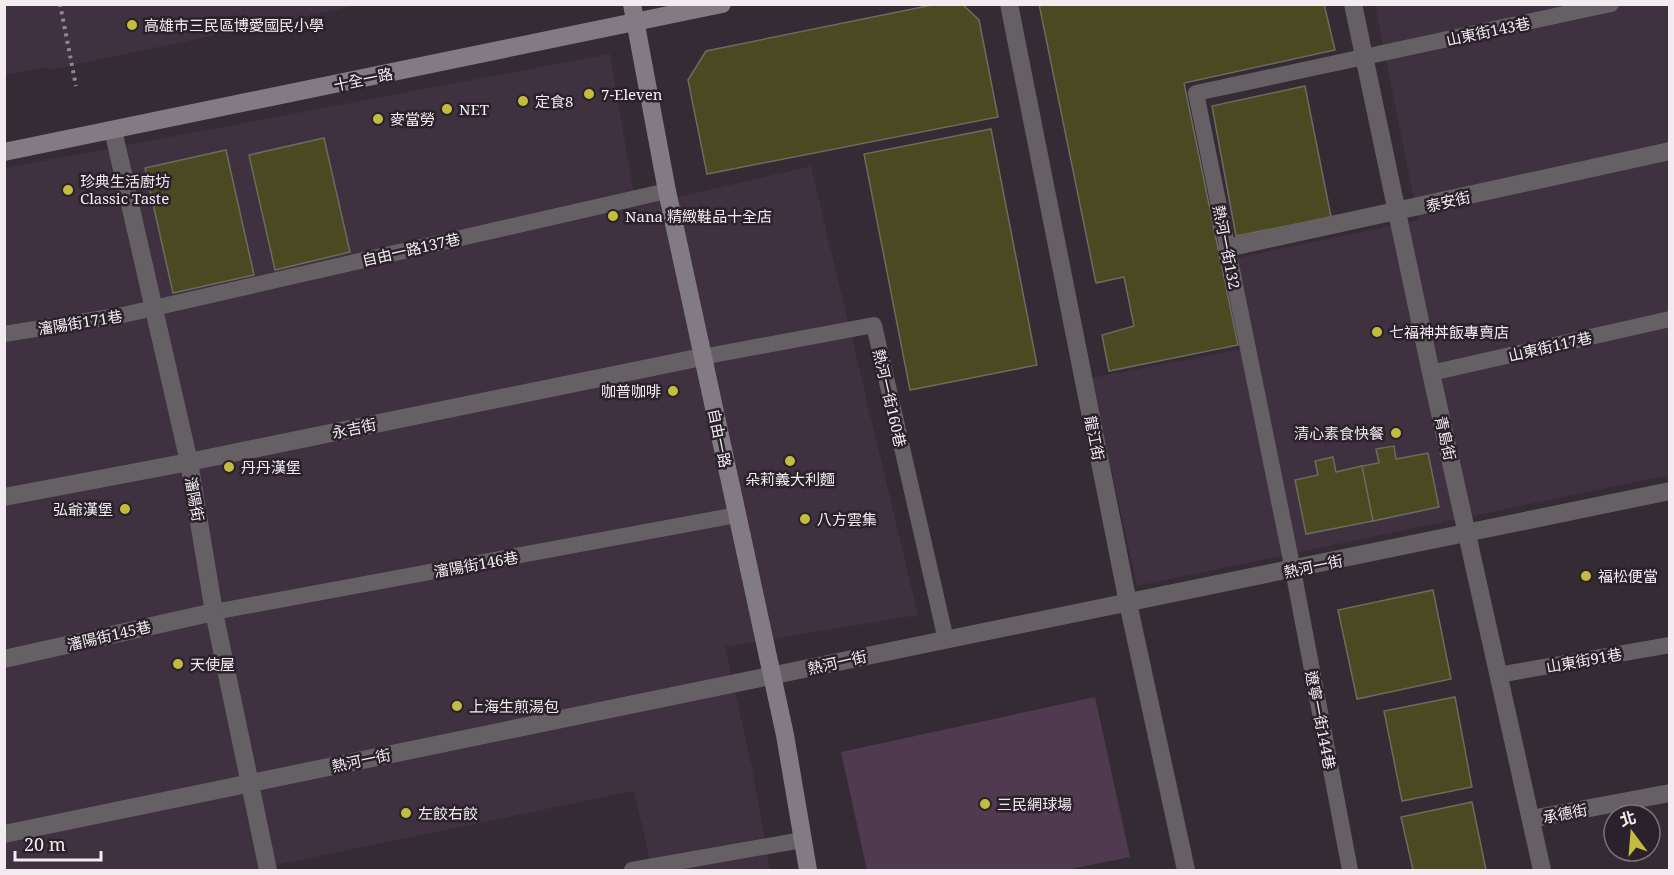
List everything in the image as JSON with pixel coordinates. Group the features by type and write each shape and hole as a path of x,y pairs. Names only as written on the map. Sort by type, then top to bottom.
{"street":[{"name":"十全一路","path":"4,152 113,130 634,13 722,4"},
{"name":"龍江街","path":"1009,4 1128,603 1186,870"},
{"name":"青島街","path":"1353,4 1431,373 1542,870"},
{"name":"自由一路","path":"634,13 667,191 784,735 808,870"},
{"name":"瀋陽街","path":"113,130 189,462 214,612 268,870"},
{"name":"泰安街","path":"1227,248 1670,151"},
{"name":"永吉街","path":"4,497 189,462 702,357"},
{"name":"熱河一街","path":"4,834 1670,491"},
{"name":"瀋陽街145巷","path":"4,659 214,612"},
{"name":"承德街","path":"1531,819 1670,793"}],"lane":[{"name":"山東街143巷","path":"1364,58 1611,4"},
{"name":"熱河一街132","path":"1293,570 1196,93 1364,58"},
{"name":"自由一路137巷","path":"155,308 667,191"},
{"name":"瀋陽街171巷","path":"4,334 155,308"},
{"name":"山東街117巷","path":"1431,373 1670,319"},
{"name":"熱河一街160巷","path":"702,357 874,326 946,640"},
{"name":"瀋陽街146巷","path":"214,612 737,515"},
{"name":"遼寧一街144巷","path":"1293,570 1350,870"},
{"name":"山東街91巷","path":"1498,675 1670,645"},
{"path":"632,870 802,840"}],"path":[{"path":"60,4 76,86"}],"shaded area":[{"name":"高雄市三民區博愛國民小學","path":"5,5 358,5 50,70 45,67 5,75"},
{"path":"1375,5 1669,5 1669,475 1137,586 1091,378 1252,347 1232,259 1418,220"},
{"path":"610,54 636,207 811,166 918,615 725,647 752,767 770,870 652,870 634,791 252,870 5,870 5,168"},
{"name":"三民網球場","path":"1095,697 1130,857 1066,870 867,870 841,752"}],"building":[{"path":"937,4 962,4 979,20 998,117 707,174 688,80 706,51"},
{"path":"1039,4 1324,4 1335,50 1184,83 1238,345 1109,371 1102,335 1134,326 1124,277 1096,283"},
{"path":"1305,86 1331,217 1236,236 1212,106"},
{"path":"991,129 1037,365 910,390 864,154"},
{"path":"324,138 350,252 275,270 249,155"},
{"path":"226,150 254,275 173,293 145,168"},
{"path":"1394,446 1396,459 1428,453 1439,507 1373,521 1362,466 1379,463 1376,449"},
{"path":"1333,457 1336,472 1362,466 1373,521 1306,534 1295,480 1318,475 1315,461"},
{"path":"1433,590 1451,679 1357,699 1338,610"},
{"path":"1455,697 1472,787 1402,801 1384,711"},
{"path":"1472,802 1486,870 1413,870 1401,817"}],"place":[{"name":"高雄市三民區博愛國民小學","path":"132,25"},
{"name":"7-Eleven","path":"589,94"},
{"name":"定食8","path":"523,101"},
{"name":"NET","path":"447,109"},
{"name":"麥當勞","path":"378,119"},
{"name":"珍典生活廚坊 Classic Taste","path":"68,190"},
{"name":"Nana 精緻鞋品十全店","path":"613,216"},
{"name":"七福神丼飯專賣店","path":"1377,332"},
{"name":"咖普咖啡","path":"673,391"},
{"name":"清心素食快餐","path":"1396,433"},
{"name":"朵莉義大利麵","path":"790,461"},
{"name":"丹丹漢堡","path":"229,467"},
{"name":"弘爺漢堡","path":"125,509"},
{"name":"八方雲集","path":"805,519"},
{"name":"福松便當","path":"1586,576"},
{"name":"天使屋","path":"178,664"},
{"name":"上海生煎湯包","path":"457,706"},
{"name":"三民網球場","path":"985,804"},
{"name":"左餃右餃","path":"406,813"}]}
